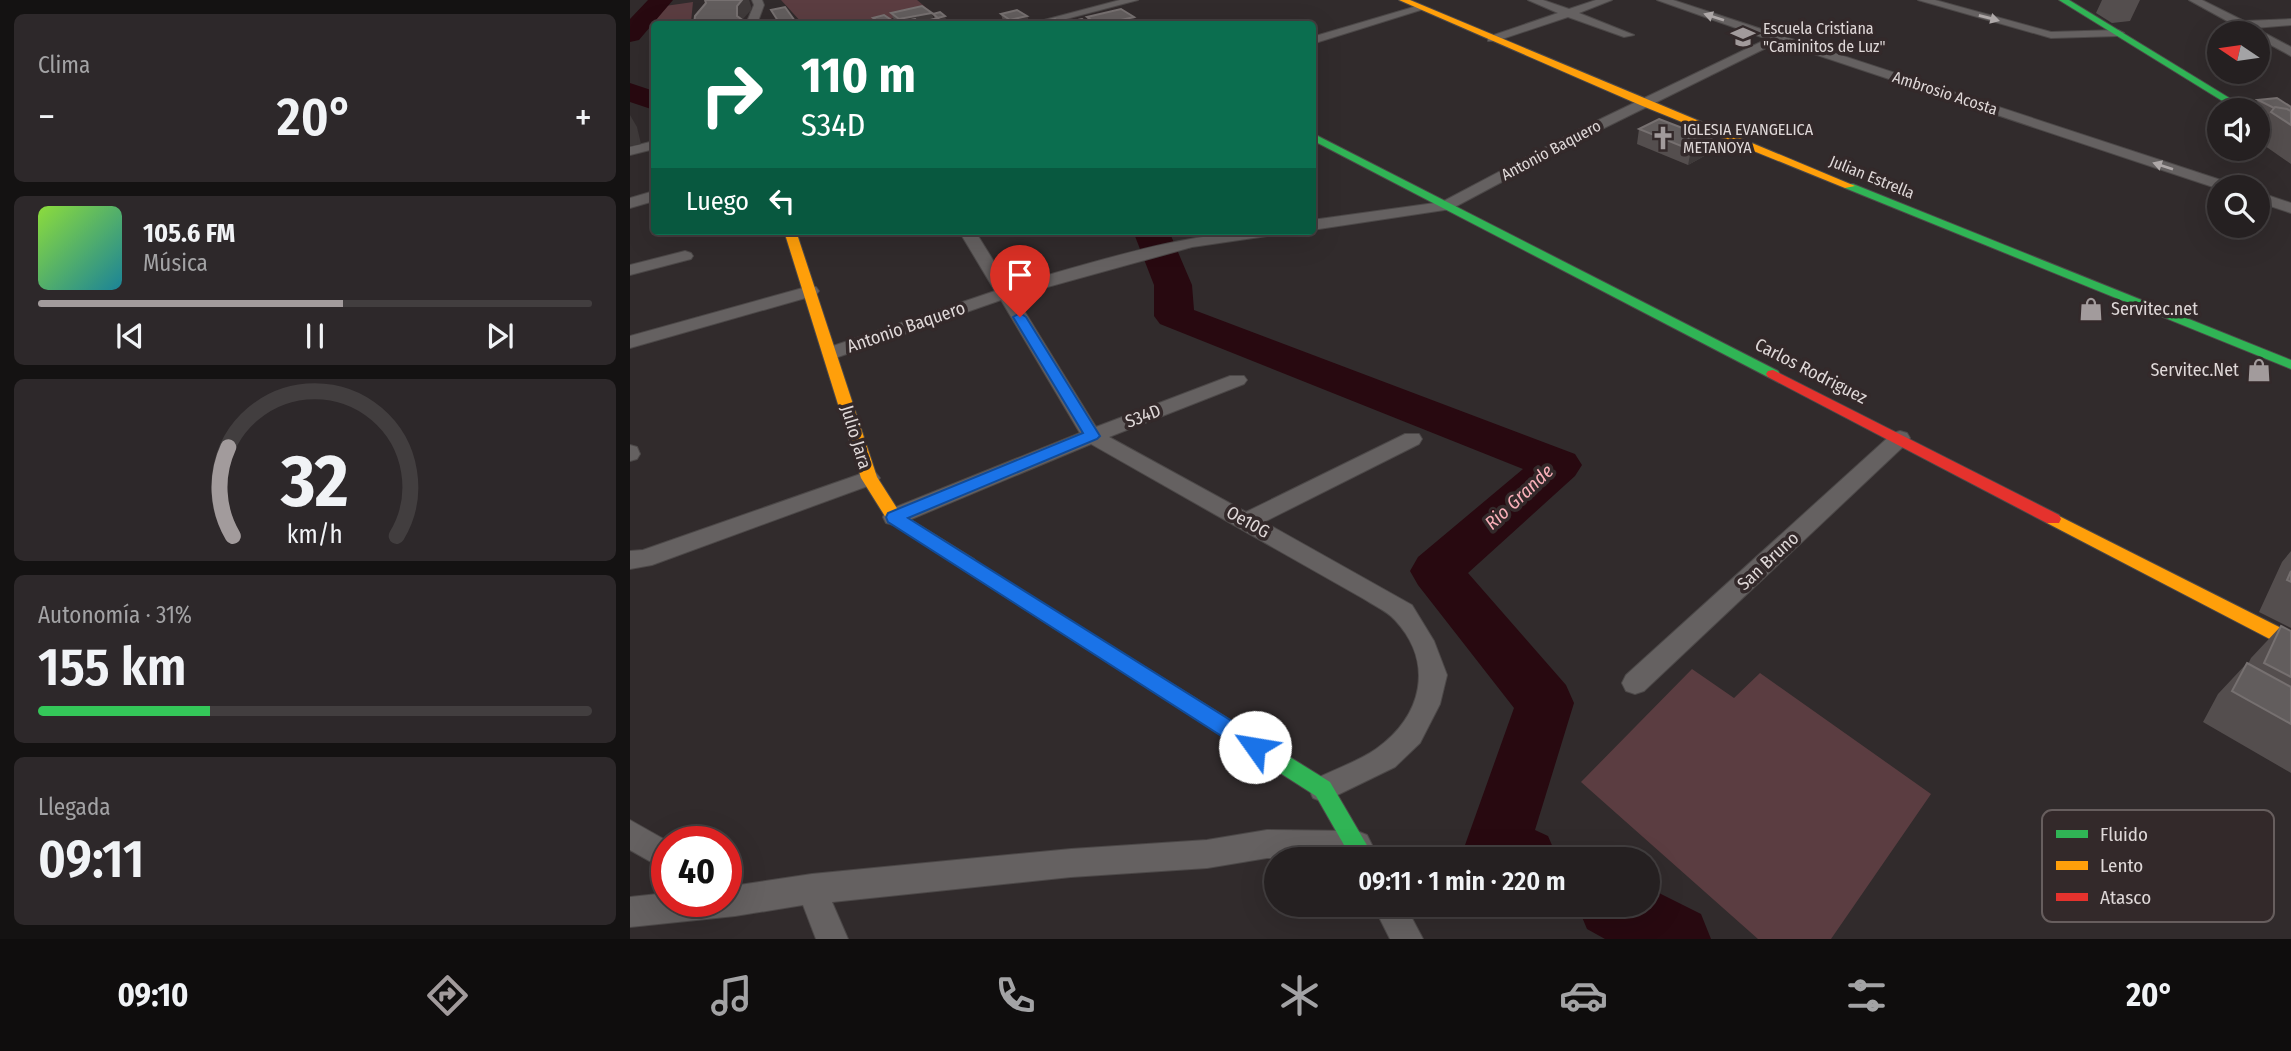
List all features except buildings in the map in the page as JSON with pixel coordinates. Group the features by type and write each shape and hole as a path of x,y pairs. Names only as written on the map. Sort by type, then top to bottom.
{"street":[{"path":"753,21 759,5 757,0"},
{"path":"1047,21 1133,0"},
{"name":"Julian Estrella","path":"1403,0 1643,103 2291,365"},
{"path":"1533,0 1628,35"},
{"path":"1492,39 1607,0"},
{"name":"Ambrosio Acosta","path":"1662,0 2207,180"},
{"path":"1923,0 2050,35 2118,33"},
{"path":"2063,0 2224,98"},
{"path":"2194,0 2233,21"},
{"path":"1316,40 1421,8"},
{"path":"2270,23 2291,22"},
{"name":"Antonio Baquero","path":"1316,224 1446,206 1643,103 1778,38"},
{"path":"2270,40 2291,52"},
{"path":"2270,126 2291,139"},
{"name":"Carlos Rodriguez","path":"1316,138 2291,642"},
{"path":"630,151 651,146"},
{"path":"630,203 651,197"},
{"path":"2270,201 2291,208"},
{"name":"Julio Jara","path":"791,235 869,478 894,517 1323,789 1357,847"},
{"name":"Oe10G","path":"969,235 1092,436 1403,611 1422,641 1434,676 1427,704 1411,735 1385,758 1323,789"},
{"name":"Antonio Baquero","path":"831,353 1005,293 1191,242 1239,235"},
{"path":"630,270 685,256"},
{"path":"630,342 810,291"},
{"name":"S34D","path":"894,517 1237,380"},
{"name":"San Bruno","path":"1635,683 1900,438"},
{"path":"1246,521 1412,439"},
{"path":"630,560 643,559 869,478"},
{"path":"630,834 651,847"},
{"path":"742,898 1071,863 1207,854 1266,844 1301,847"},
{"path":"812,889 832,939"},
{"path":"630,912 651,909"},
{"path":"1395,917 1407,939"}],"shaded area":[{"path":"781,0 917,0 929,10 880,21 800,21"},
{"path":"693,2 691,21 656,21 658,7"},
{"path":"1692,669 1734,698 1760,673 1931,794 1831,939 1758,939 1660,852 1660,847 1654,847 1581,782"}],"waterway":[{"name":"Rio Grande","path":"630,34 661,0"},
{"name":"Rio Grande","path":"630,92 651,100"},
{"name":"Rio Grande","path":"1153,235 1173,285 1174,316 1558,465 1436,571 1545,703 1498,845 1502,847"},
{"name":"Rio Grande","path":"1634,917 1676,939"}],"traffic: fast":[{"path":"2063,0 2224,98"},
{"path":"1316,138 1773,374"},
{"path":"1849,186 2291,365"},
{"path":"968,564 1323,789 1357,847"}],"traffic: slow":[{"path":"1403,0 1643,103 1849,186"},
{"path":"2270,126 2291,139"},
{"path":"791,235 869,478 894,517 968,564"},
{"path":"2053,519 2291,642"}],"traffic: jam":[{"path":"1773,374 2053,519"}],"place":[{"name":"Escuela Cristiana \"Caminitos de Luz\"","path":"1743,37"},
{"name":"IGLESIA EVANGELICA METANOYA","path":"1663,138"},
{"name":"Servitec.net","path":"2091,309"},
{"name":"Servitec.Net","path":"2259,370"}],"route":[{"path":"1020,317 1092,436 894,517 1255,747"}]}
